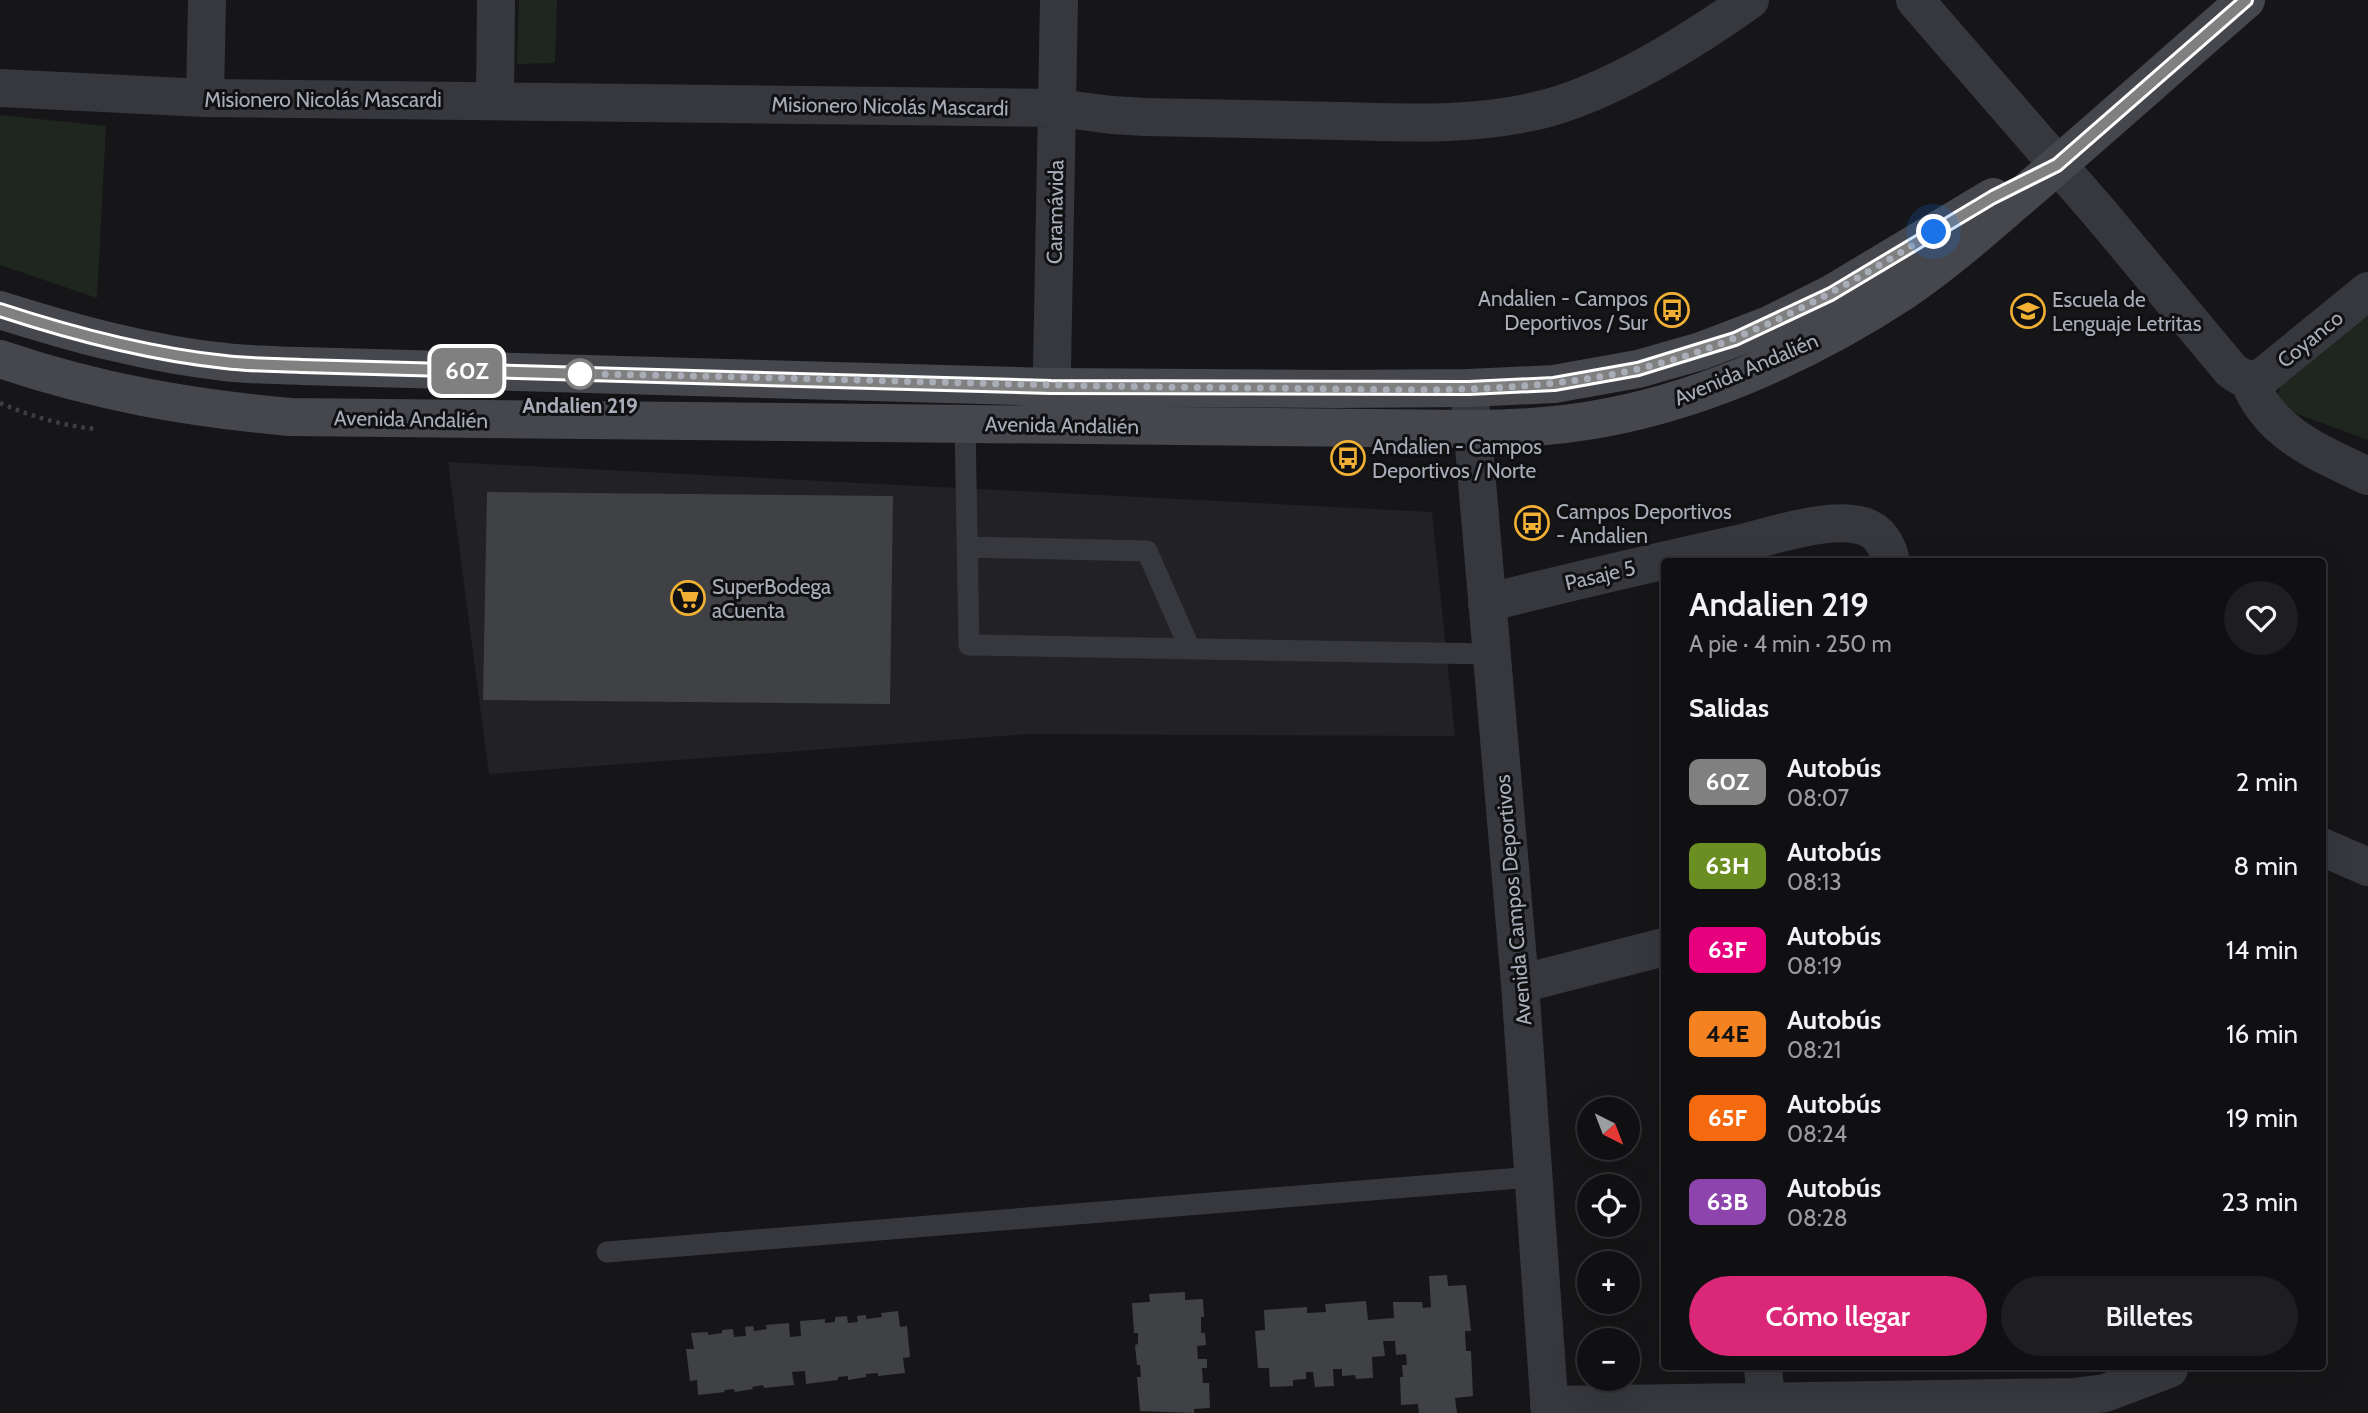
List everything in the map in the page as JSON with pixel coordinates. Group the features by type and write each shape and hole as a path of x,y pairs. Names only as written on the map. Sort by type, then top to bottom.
{"main road":[{"name":"Avenida Andalién","path":"0,359 128,396 290,417 1472,429 1552,426 1610,417 1708,389 1784,357 1850,324 1903,291 1973,238 2246,0"},
{"name":"Avenida Andalién","path":"0,310 97,339 170,354 226,362 325,367 1051,387 1469,388 1554,384 1638,369 1735,339 1831,294 1993,197 2057,165"}],"street":[{"path":"205,98 206,0"},
{"path":"495,100 496,0"},
{"name":"Caramávida","path":"1051,425 1059,0"},
{"name":"Misionero Nicolás Mascardi","path":"0,88 205,98 1057,108 1123,116 1402,123 1472,120 1544,109 1584,95 1673,49 1750,0"},
{"path":"1915,0 2231,370 2239,377 2249,380 2262,408 2302,443 2368,476"},
{"name":"Coyanco","path":"2249,380 2260,379 2368,291"},
{"name":"Avenida Campos Deportivos","path":"1469,388 1520,984 1550,1409"},
{"name":"Pasaje 5","path":"1709,556 1829,524 1865,526 1884,548"},
{"name":"Pasaje 5","path":"1487,603 1661,566"},
{"path":"2326,849 2368,867"},
{"path":"1520,984 1661,948"},
{"path":"1550,1409 1765,1384 1950,1382 2074,1397 2105,1392 2132,1375 2163,1370"}],"lane":[{"path":"965,423 969,645 1492,654"},
{"path":"967,547 1147,551 1189,649"},
{"path":"607,1252 1533,1177"}],"shaded area":[{"path":"519,0 557,0 555,63 517,64"},
{"path":"0,115 106,126 97,298 0,265"},
{"path":"2368,315 2368,440 2292,412 2279,401 2278,394 2281,386"},
{"path":"448,462 1432,512 1455,736 1027,734 489,774"}],"building":[{"name":"SuperBodega aCuenta","path":"487,492 893,496 890,704 483,700"},
{"path":"1447,1275 1448,1286 1466,1285 1471,1331 1465,1331 1466,1351 1471,1351 1473,1396 1455,1398 1457,1413 1419,1413 1418,1404 1401,1405 1400,1377 1403,1377 1402,1365 1407,1365 1406,1354 1396,1355 1395,1341 1383,1341 1385,1356 1372,1357 1373,1378 1342,1376 1342,1369 1333,1369 1334,1386 1315,1387 1313,1372 1306,1372 1306,1379 1293,1380 1293,1386 1270,1387 1269,1368 1258,1368 1255,1331 1265,1330 1264,1310 1307,1307 1307,1313 1326,1312 1325,1304 1366,1301 1368,1320 1394,1318 1393,1302 1422,1302 1423,1308 1431,1307 1429,1276"},
{"path":"1185,1292 1185,1300 1203,1299 1201,1333 1205,1333 1206,1345 1197,1346 1198,1359 1207,1359 1207,1368 1202,1368 1203,1383 1209,1383 1210,1408 1194,1409 1194,1413 1140,1411 1137,1377 1141,1377 1135,1345 1138,1344 1138,1333 1134,1333 1132,1303 1150,1302 1149,1294"},
{"path":"898,1311 900,1327 907,1326 910,1357 903,1358 905,1373 878,1376 878,1373 866,1374 866,1377 848,1380 848,1376 838,1377 838,1380 806,1384 805,1371 792,1372 794,1385 764,1388 763,1385 735,1392 734,1389 698,1395 697,1380 690,1381 686,1349 694,1349 691,1333 708,1332 708,1335 733,1329 734,1337 746,1336 745,1327 753,1326 754,1331 767,1329 766,1325 789,1323 790,1337 801,1336 800,1321 825,1319 825,1323 835,1322 835,1317 847,1316 848,1323 858,1322 857,1316 866,1315 866,1319 882,1317 881,1313"}],"bus line":[{"name":"60Z","path":"0,310 97,339 170,354 226,362 301,366 1077,387 1469,388 1572,381 1638,369 1701,351 1769,325 1831,294 2021,181 2057,165 2246,0"}],"place":[{"name":"Andalien - Campos Deportivos / Sur","path":"1672,310"},
{"name":"Escuela de Lenguaje Letritas","path":"2028,311"},
{"name":"Andalien 219","path":"580,374"},
{"name":"Andalien - Campos Deportivos / Norte","path":"1348,458"},
{"name":"Campos Deportivos - Andalien","path":"1532,523"},
{"name":"SuperBodega aCuenta","path":"688,598"}],"route":[{"path":"580,374 1077,387 1335,389 1554,384 1638,369 1735,339 1831,294 1934,232"}]}
